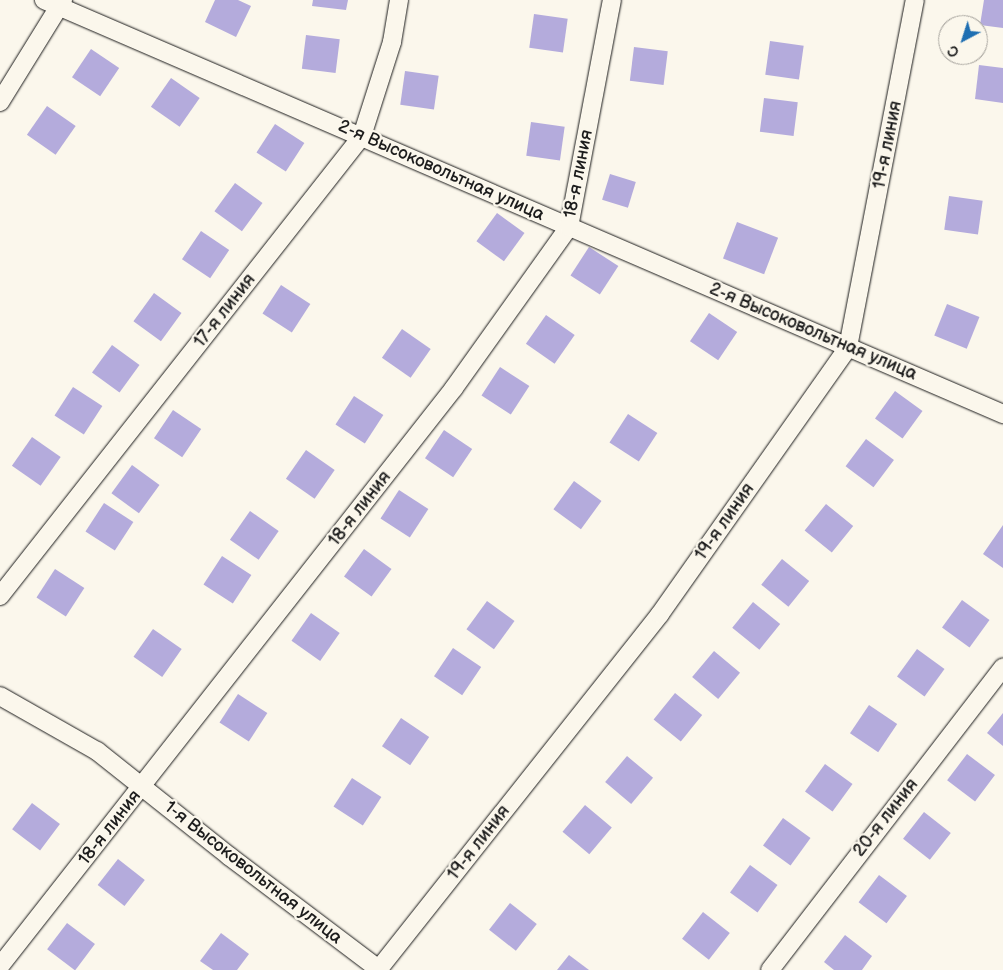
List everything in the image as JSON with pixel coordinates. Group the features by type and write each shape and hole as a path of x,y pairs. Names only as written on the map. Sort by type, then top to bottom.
{"street":[{"name":"2-я Высоковольтная улица","path":"44,0 62,3 569,227 1003,414"},
{"name":"17-я линия","path":"0,596 362,136 392,42 399,0"},
{"name":"18-я линия","path":"0,966 454,388 569,227 612,0"},
{"name":"19-я линия","path":"379,970 660,614 848,348 915,0"},
{"path":"0,102 62,3"},
{"name":"20-я линия","path":"770,970 1003,667"},
{"name":"1-я Высоковольтная улица","path":"0,696 97,751 379,970"}],"building":[{"path":"215,0 238,0 251,6 236,37 205,22"},
{"path":"313,0 348,0 346,10 312,6"},
{"path":"984,0 1003,0 1003,28 988,26 988,15 982,15"},
{"path":"534,14 568,19 563,52 529,48"},
{"path":"306,35 340,39 336,73 302,69"},
{"path":"770,41 804,46 799,79 765,75"},
{"path":"634,47 668,51 664,85 630,81"},
{"path":"91,49 119,68 100,96 72,77"},
{"path":"979,65 1003,68 1003,103 975,99"},
{"path":"405,71 439,76 434,109 400,105"},
{"path":"171,78 200,98 180,127 151,107"},
{"path":"764,98 798,102 794,136 760,132"},
{"path":"47,106 76,126 56,155 27,135"},
{"path":"531,122 565,127 560,160 526,156"},
{"path":"275,124 304,143 286,172 256,153"},
{"path":"610,174 636,182 628,208 602,200"},
{"path":"235,183 263,203 242,231 214,211"},
{"path":"949,196 983,201 978,234 944,230"},
{"path":"497,213 525,233 504,261 476,241"},
{"path":"737,222 778,238 764,274 723,258"},
{"path":"201,231 229,250 210,278 182,259"},
{"path":"589,247 618,266 600,295 570,276"},
{"path":"281,285 310,304 292,333 262,314"},
{"path":"154,293 182,313 161,341 133,321"},
{"path":"947,304 979,317 967,349 934,336"},
{"path":"709,313 737,332 718,360 690,341"},
{"path":"546,315 575,335 555,364 526,344"},
{"path":"402,329 431,349 411,378 382,358"},
{"path":"112,345 140,365 120,392 92,373"},
{"path":"500,367 529,386 511,415 481,396"},
{"path":"73,387 102,406 84,435 54,416"},
{"path":"895,391 923,411 903,438 875,419"},
{"path":"354,396 383,415 365,444 335,425"},
{"path":"173,410 201,429 182,457 154,438"},
{"path":"628,414 657,433 639,462 609,443"},
{"path":"444,430 472,449 453,477 425,458"},
{"path":"32,437 61,457 41,486 12,466"},
{"path":"866,439 894,460 873,487 846,466"},
{"path":"306,450 335,470 315,499 286,479"},
{"path":"132,465 160,485 139,513 111,493"},
{"path":"574,481 602,501 581,529 553,509"},
{"path":"399,490 428,509 410,538 380,519"},
{"path":"104,503 133,522 115,551 85,532"},
{"path":"826,504 853,526 832,552 805,530"},
{"path":"250,511 279,531 259,560 230,540"},
{"path":"1003,525 1003,568 983,554"},
{"path":"364,549 392,569 372,596 344,577"},
{"path":"222,556 251,575 233,604 203,585"},
{"path":"782,559 809,581 788,607 761,585"},
{"path":"55,569 84,588 66,617 36,598"},
{"path":"962,600 990,620 970,647 942,628"},
{"path":"487,601 515,621 494,649 466,629"},
{"path":"753,602 780,624 759,650 732,628"},
{"path":"311,613 340,633 320,661 291,641"},
{"path":"153,629 182,649 162,677 133,657"},
{"path":"453,648 481,667 462,695 434,676"},
{"path":"917,649 945,669 925,696 897,677"},
{"path":"714,651 740,673 718,699 692,677"},
{"path":"675,693 702,715 681,741 654,719"},
{"path":"238,694 267,713 249,742 219,723"},
{"path":"869,705 897,724 878,752 850,733"},
{"path":"1003,713 1003,746 987,733"},
{"path":"401,718 429,737 410,765 382,746"},
{"path":"967,754 995,775 975,801 947,780"},
{"path":"627,756 653,778 631,804 605,782"},
{"path":"825,764 853,784 833,811 805,792"},
{"path":"352,778 381,797 363,826 333,807"},
{"path":"32,803 60,824 40,850 12,829"},
{"path":"585,805 612,827 589,854 563,832"},
{"path":"924,812 951,833 930,860 903,839"},
{"path":"783,818 811,838 791,865 763,846"},
{"path":"118,859 145,880 124,906 98,885"},
{"path":"750,865 778,885 758,912 730,893"},
{"path":"879,875 907,896 886,923 859,902"},
{"path":"510,903 537,924 516,951 489,930"},
{"path":"703,912 730,933 709,960 682,939"},
{"path":"67,923 95,944 75,970 47,949"},
{"path":"221,933 249,954 237,970 213,970 200,961"},
{"path":"845,935 872,956 862,970 834,970 824,962"},
{"path":"569,955 589,970 557,970"}]}
